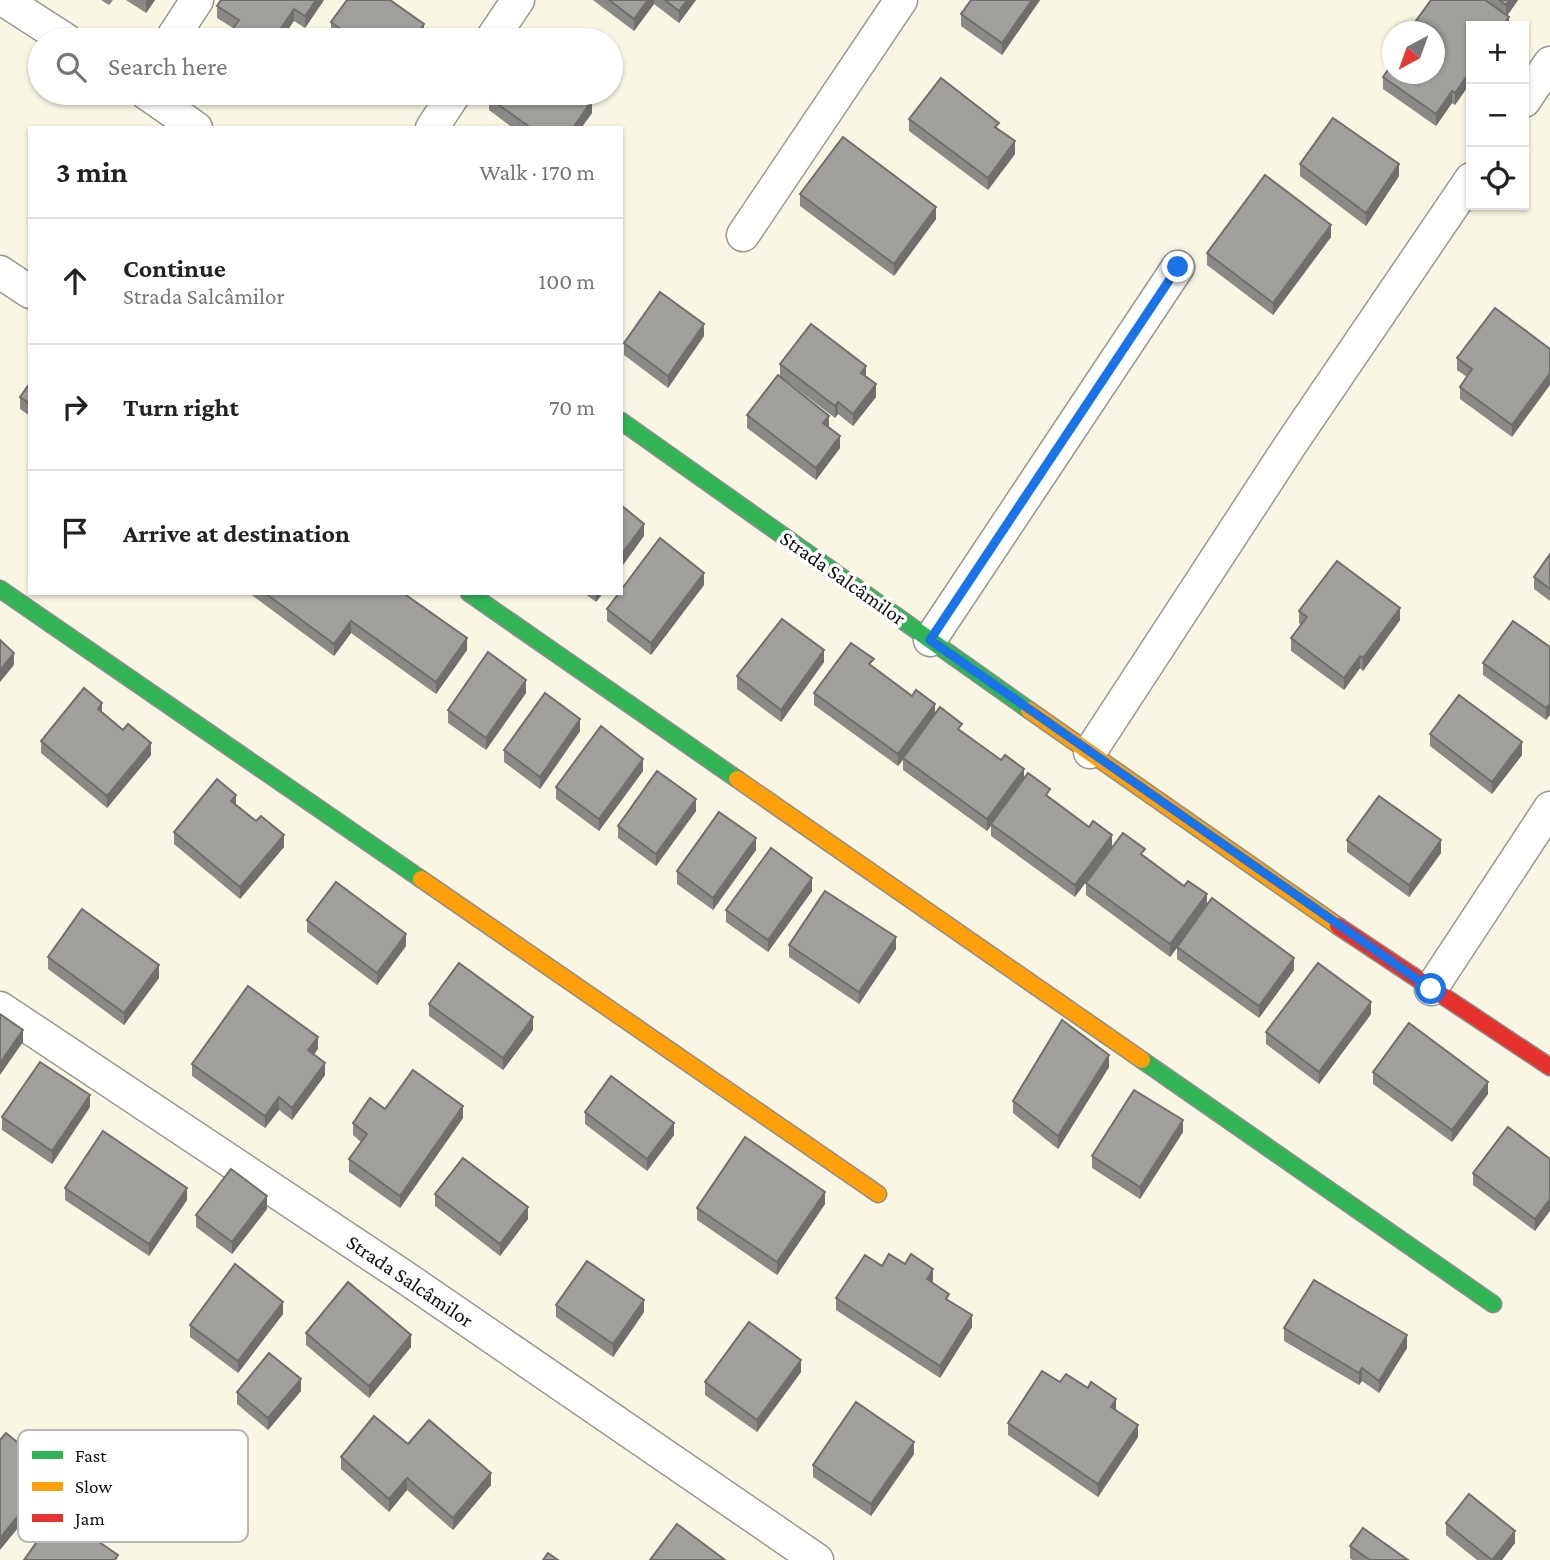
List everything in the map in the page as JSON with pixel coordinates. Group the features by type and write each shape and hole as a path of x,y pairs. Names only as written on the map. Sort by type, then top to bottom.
{"street":[{"path":"4,0 47,28"},
{"path":"179,28 197,0"},
{"path":"499,28 518,0"},
{"path":"744,235 901,0"},
{"path":"1529,94 1550,63"},
{"path":"163,105 193,126"},
{"path":"433,126 447,105"},
{"path":"1090,752 1291,444 1466,186"},
{"path":"930,640 1178,267"},
{"path":"0,272 28,291"},
{"name":"Strada Salcâmilor","path":"623,422 1090,752 1431,989 1550,1067"},
{"path":"0,589 878,1194"},
{"path":"472,595 1493,1304"},
{"path":"1431,989 1550,808"},
{"name":"Strada Salcâmilor","path":"0,1008 403,1276 817,1560"}],"shaded area":[{"path":"0,0 1550,0 1550,1560 0,1560"}],"building":[{"path":"221,0 316,0 305,16 294,9 281,28 233,28 239,20 217,6"},
{"path":"347,0 390,0 424,24 421,28 339,28 331,22"},
{"path":"609,0 648,0 634,19"},
{"path":"665,0 687,0 679,11"},
{"path":"971,0 1032,0 1002,43 961,14"},
{"path":"1431,0 1485,0 1509,17 1506,21 1466,21 1466,77 1455,93 1452,91 1436,114 1393,84 1445,84 1445,21 1416,21"},
{"path":"941,78 999,123 995,127 1015,141 988,178 909,119"},
{"path":"499,105 589,105 574,126 528,126"},
{"path":"1333,118 1399,164 1366,213 1300,164"},
{"path":"843,137 936,207 894,264 800,194"},
{"path":"1265,175 1331,225 1273,303 1207,253"},
{"path":"660,292 704,324 668,376 624,343"},
{"path":"1495,308 1550,349 1550,373 1512,425 1460,387 1472,369 1457,358"},
{"path":"811,324 866,366 861,373 876,384 853,414 838,402 835,406 780,364"},
{"path":"778,375 829,416 823,423 840,436 816,468 747,415"},
{"path":"28,386 28,403 20,397"},
{"path":"623,507 644,524 623,552"},
{"path":"660,538 704,573 651,643 607,609 618,595 623,595 623,587"},
{"path":"1550,554 1550,589 1534,577"},
{"path":"1337,561 1400,608 1363,658 1360,656 1344,678 1291,638 1307,617 1299,611"},
{"path":"268,595 406,595 467,638 436,682 351,621 334,644"},
{"path":"782,619 824,650 781,710 737,676"},
{"path":"1513,621 1550,647 1550,703 1546,708 1483,663"},
{"path":"0,640 14,653 0,670"},
{"path":"851,643 874,659 869,664 912,696 916,690 935,704 898,754 814,693"},
{"path":"488,652 526,680 486,738 448,710"},
{"path":"84,688 102,703 98,709 123,730 128,724 151,743 107,796 41,741"},
{"path":"545,693 580,719 540,777 504,750"},
{"path":"1459,695 1522,742 1492,782 1430,734"},
{"path":"940,707 962,724 958,729 1001,760 1005,755 1024,769 987,819 903,758"},
{"path":"601,726 643,759 599,819 556,787"},
{"path":"657,771 696,799 656,854 618,826"},
{"path":"1028,773 1050,789 1046,795 1089,827 1093,821 1112,835 1075,885 991,824"},
{"path":"217,779 236,795 231,801 256,821 261,816 284,835 240,887 174,832"},
{"path":"1379,796 1441,840 1409,885 1347,840"},
{"path":"719,812 756,838 713,898 677,871"},
{"path":"1123,833 1145,849 1141,854 1184,886 1188,881 1207,894 1170,944 1086,883"},
{"path":"771,848 812,878 768,940 726,910"},
{"path":"336,882 406,934 377,973 307,920"},
{"path":"825,891 896,937 859,992 789,945"},
{"path":"1212,898 1294,958 1259,1006 1177,947"},
{"path":"82,909 159,965 124,1013 48,957"},
{"path":"459,963 533,1017 503,1058 429,1004"},
{"path":"1318,963 1371,1002 1319,1072 1266,1032"},
{"path":"248,986 318,1037 308,1050 325,1063 292,1108 279,1097 265,1116 192,1064"},
{"path":"0,1014 23,1030 0,1063"},
{"path":"1062,1020 1109,1055 1058,1136 1013,1101"},
{"path":"1409,1023 1488,1082 1452,1130 1373,1072"},
{"path":"40,1062 90,1095 52,1151 2,1117"},
{"path":"413,1070 463,1106 400,1196 349,1159 367,1134 353,1123 370,1098 385,1109"},
{"path":"611,1076 674,1123 647,1159 585,1112"},
{"path":"1134,1090 1183,1120 1140,1187 1092,1156"},
{"path":"1508,1127 1550,1159 1550,1199 1535,1219 1473,1173"},
{"path":"103,1131 187,1188 149,1244 65,1188"},
{"path":"745,1137 825,1192 777,1262 697,1208"},
{"path":"463,1158 528,1207 500,1244 435,1194"},
{"path":"231,1169 267,1196 232,1242 196,1215"},
{"path":"889,1254 905,1264 911,1254 933,1269 927,1279 949,1294 946,1299 972,1315 940,1366 836,1298 865,1255 882,1266"},
{"path":"587,1261 644,1300 613,1344 556,1305"},
{"path":"235,1264 283,1302 238,1361 190,1325"},
{"path":"1314,1280 1407,1335 1379,1381 1362,1368 1359,1373 1284,1328"},
{"path":"348,1282 411,1335 369,1386 306,1333"},
{"path":"749,1322 801,1360 757,1420 705,1382"},
{"path":"269,1353 301,1379 268,1418 237,1392"},
{"path":"1042,1371 1060,1382 1066,1374 1088,1388 1091,1382 1116,1399 1111,1407 1138,1425 1098,1484 1008,1423"},
{"path":"856,1402 914,1442 871,1504 813,1465"},
{"path":"374,1416 408,1444 429,1420 491,1473 453,1518 407,1478 389,1499 341,1457"},
{"path":"6,1433 18,1443 18,1516 0,1538 0,1440"},
{"path":"1469,1494 1515,1531 1492,1560 1446,1523"},
{"path":"677,1524 725,1560 650,1560"},
{"path":"1363,1528 1408,1560 1370,1560 1350,1546"},
{"path":"37,1542 99,1542 118,1555 115,1560 24,1560"},
{"path":"548,1553 558,1560 543,1560"}],"traffic: fast":[{"path":"623,422 1029,710"},
{"path":"0,589 421,879"},
{"path":"472,595 737,779"},
{"path":"1142,1060 1493,1304"}],"traffic: slow":[{"path":"1029,710 1338,926"},
{"path":"737,779 1142,1060"},
{"path":"421,879 878,1194"}],"traffic: jam":[{"path":"1338,926 1550,1067"}],"route":[{"path":"1178,267 930,640 1431,989"}]}
